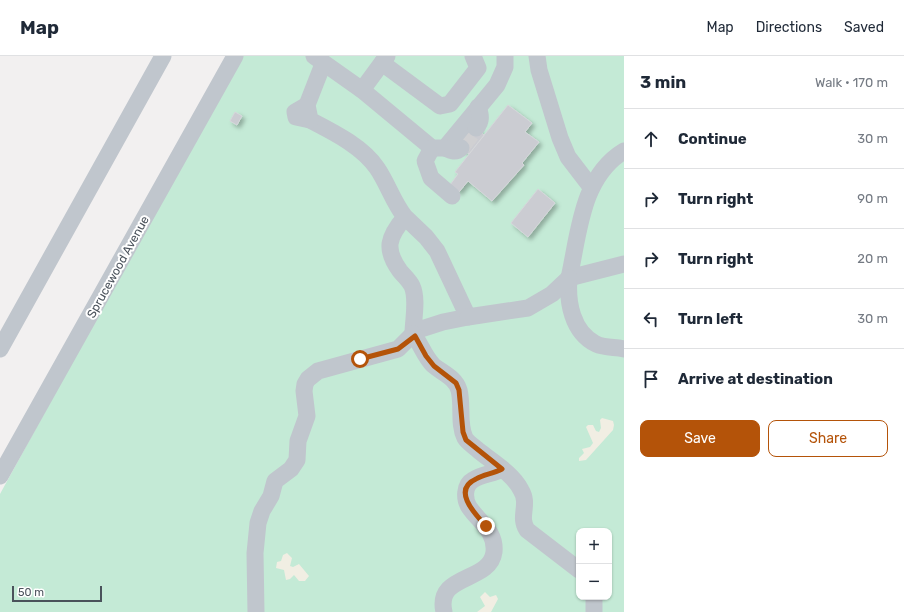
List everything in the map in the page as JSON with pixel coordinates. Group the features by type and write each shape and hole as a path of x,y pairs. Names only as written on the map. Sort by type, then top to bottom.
{"street":[{"path":"0,349 163,56"},
{"name":"Sprucewood Avenue","path":"0,476 235,56"},
{"path":"362,90 385,60 440,106 450,104 478,68 473,56"},
{"path":"452,196 431,178 425,161 446,148 497,85 505,67 505,56"},
{"path":"537,56 539,70 560,138 568,157 591,187"},
{"path":"446,148 318,60 308,112 360,150 377,168 398,208 405,217 426,237 437,251 468,317"},
{"path":"476,128 480,124 481,115 478,107"},
{"path":"568,157 578,163 598,166 605,164 618,155"},
{"path":"618,155 591,187 584,205 569,278 569,304 576,324 580,330 595,343 624,349"},
{"path":"405,217 391,235 389,246 392,256 412,286 414,294 412,336 430,361 456,383 459,390 463,432 466,440 502,469 521,489 526,500 523,519 527,530 576,568"},
{"path":"256,612 254,553 258,522 262,511 271,496 275,481 291,469 297,460 298,441 307,416 304,391 308,379 318,371 398,349 412,336 443,322 528,308 552,294 569,278 624,264"},
{"path":"444,612 442,605 446,591 456,583 487,566 494,551 491,535 486,526 469,507 466,494 467,487 473,480 502,469"},
{"path":"594,600 594,612"}],"green space":[{"path":"240,56 624,56 624,612 0,612 0,494"}],"sand":[{"path":"602,418 613,421 613,430 586,460 579,461 579,458 584,453 582,449 590,447 593,443 586,427 588,425 593,425 596,431 599,432 601,428 600,420"},
{"path":"287,553 292,558 290,566 293,567 299,564 309,576 305,581 299,581 294,575 290,579 286,580 284,570 276,568 277,562 281,561 283,555"},
{"path":"485,592 490,597 496,595 498,599 491,612 477,612 485,606 480,597"}],"building":[{"path":"508,105 532,123 525,132 539,142 522,163 524,165 492,201 468,181 459,192 450,185 458,174 455,172"},
{"path":"235,112 242,116 237,125 230,121"},
{"path":"474,126 484,135 469,154 458,145"},
{"path":"538,189 555,203 528,237 511,223"}],"tunnel":[{"path":"461,148 476,128"}],"route":[{"path":"360,359 398,349 415,336 419,346 434,366 452,378 456,383 459,390 463,432 466,440 502,469 473,480 467,487 466,501 469,507 486,526"}]}
